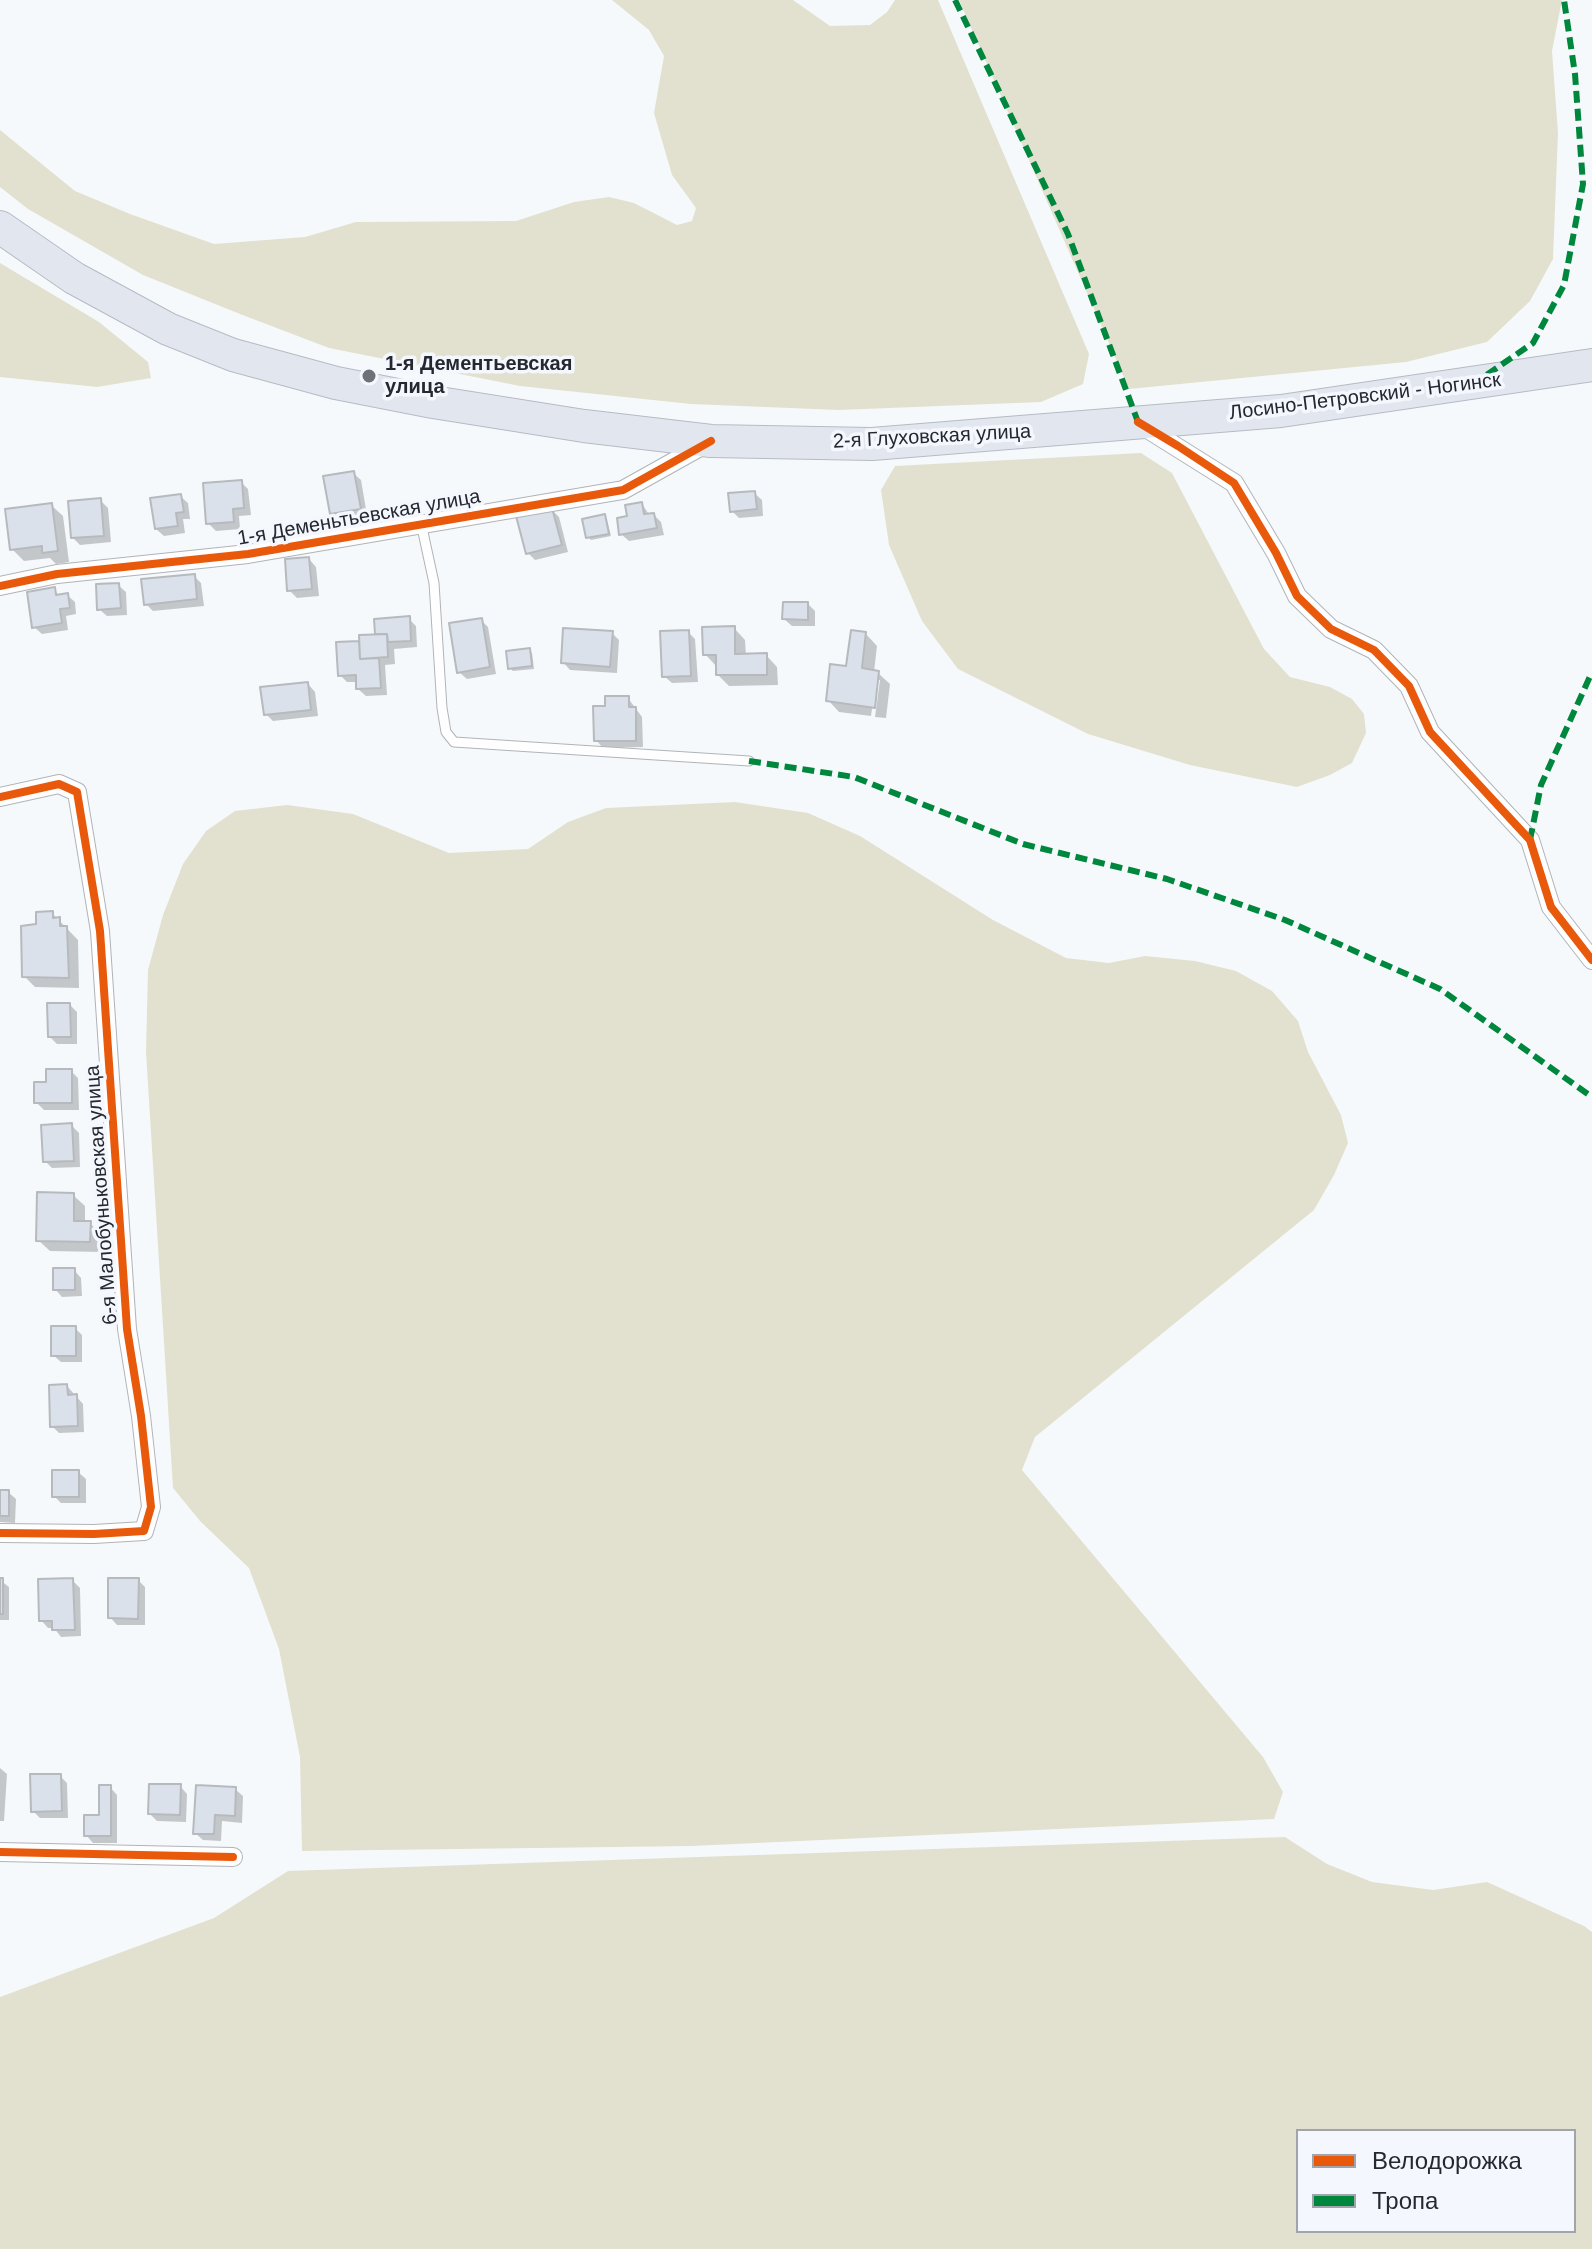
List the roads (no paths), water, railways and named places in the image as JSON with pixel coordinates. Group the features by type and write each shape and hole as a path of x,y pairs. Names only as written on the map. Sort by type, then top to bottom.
{"highway":[{"name":"2-я Глуховская улица","path":"0,227 74,278 168,329 233,355 336,383 433,402 584,426 711,441 872,444 1138,422"},
{"name":"Лосино-Петровский - Ногинск","path":"1138,422 1281,411 1592,365"}],"street":[{"path":"1138,422 1234,483 1276,553 1297,596 1331,629 1374,650 1409,686 1430,732 1530,840 1551,907 1592,960"},
{"name":"1-я Деменьтьевская улица","path":"0,586 57,574 248,554 623,490 711,441"},
{"name":"6-я Малобуньковская улица","path":"0,797 59,784 77,792 100,931 127,1329 151,1507 144,1531 0,1533"},
{"path":"0,1852 233,1857"}],"lane":[{"path":"421,523 434,583 442,708 446,732 454,742 749,761"}],"place":[{"name":"1-я Дементьевская улица","path":"369,376"}]}
